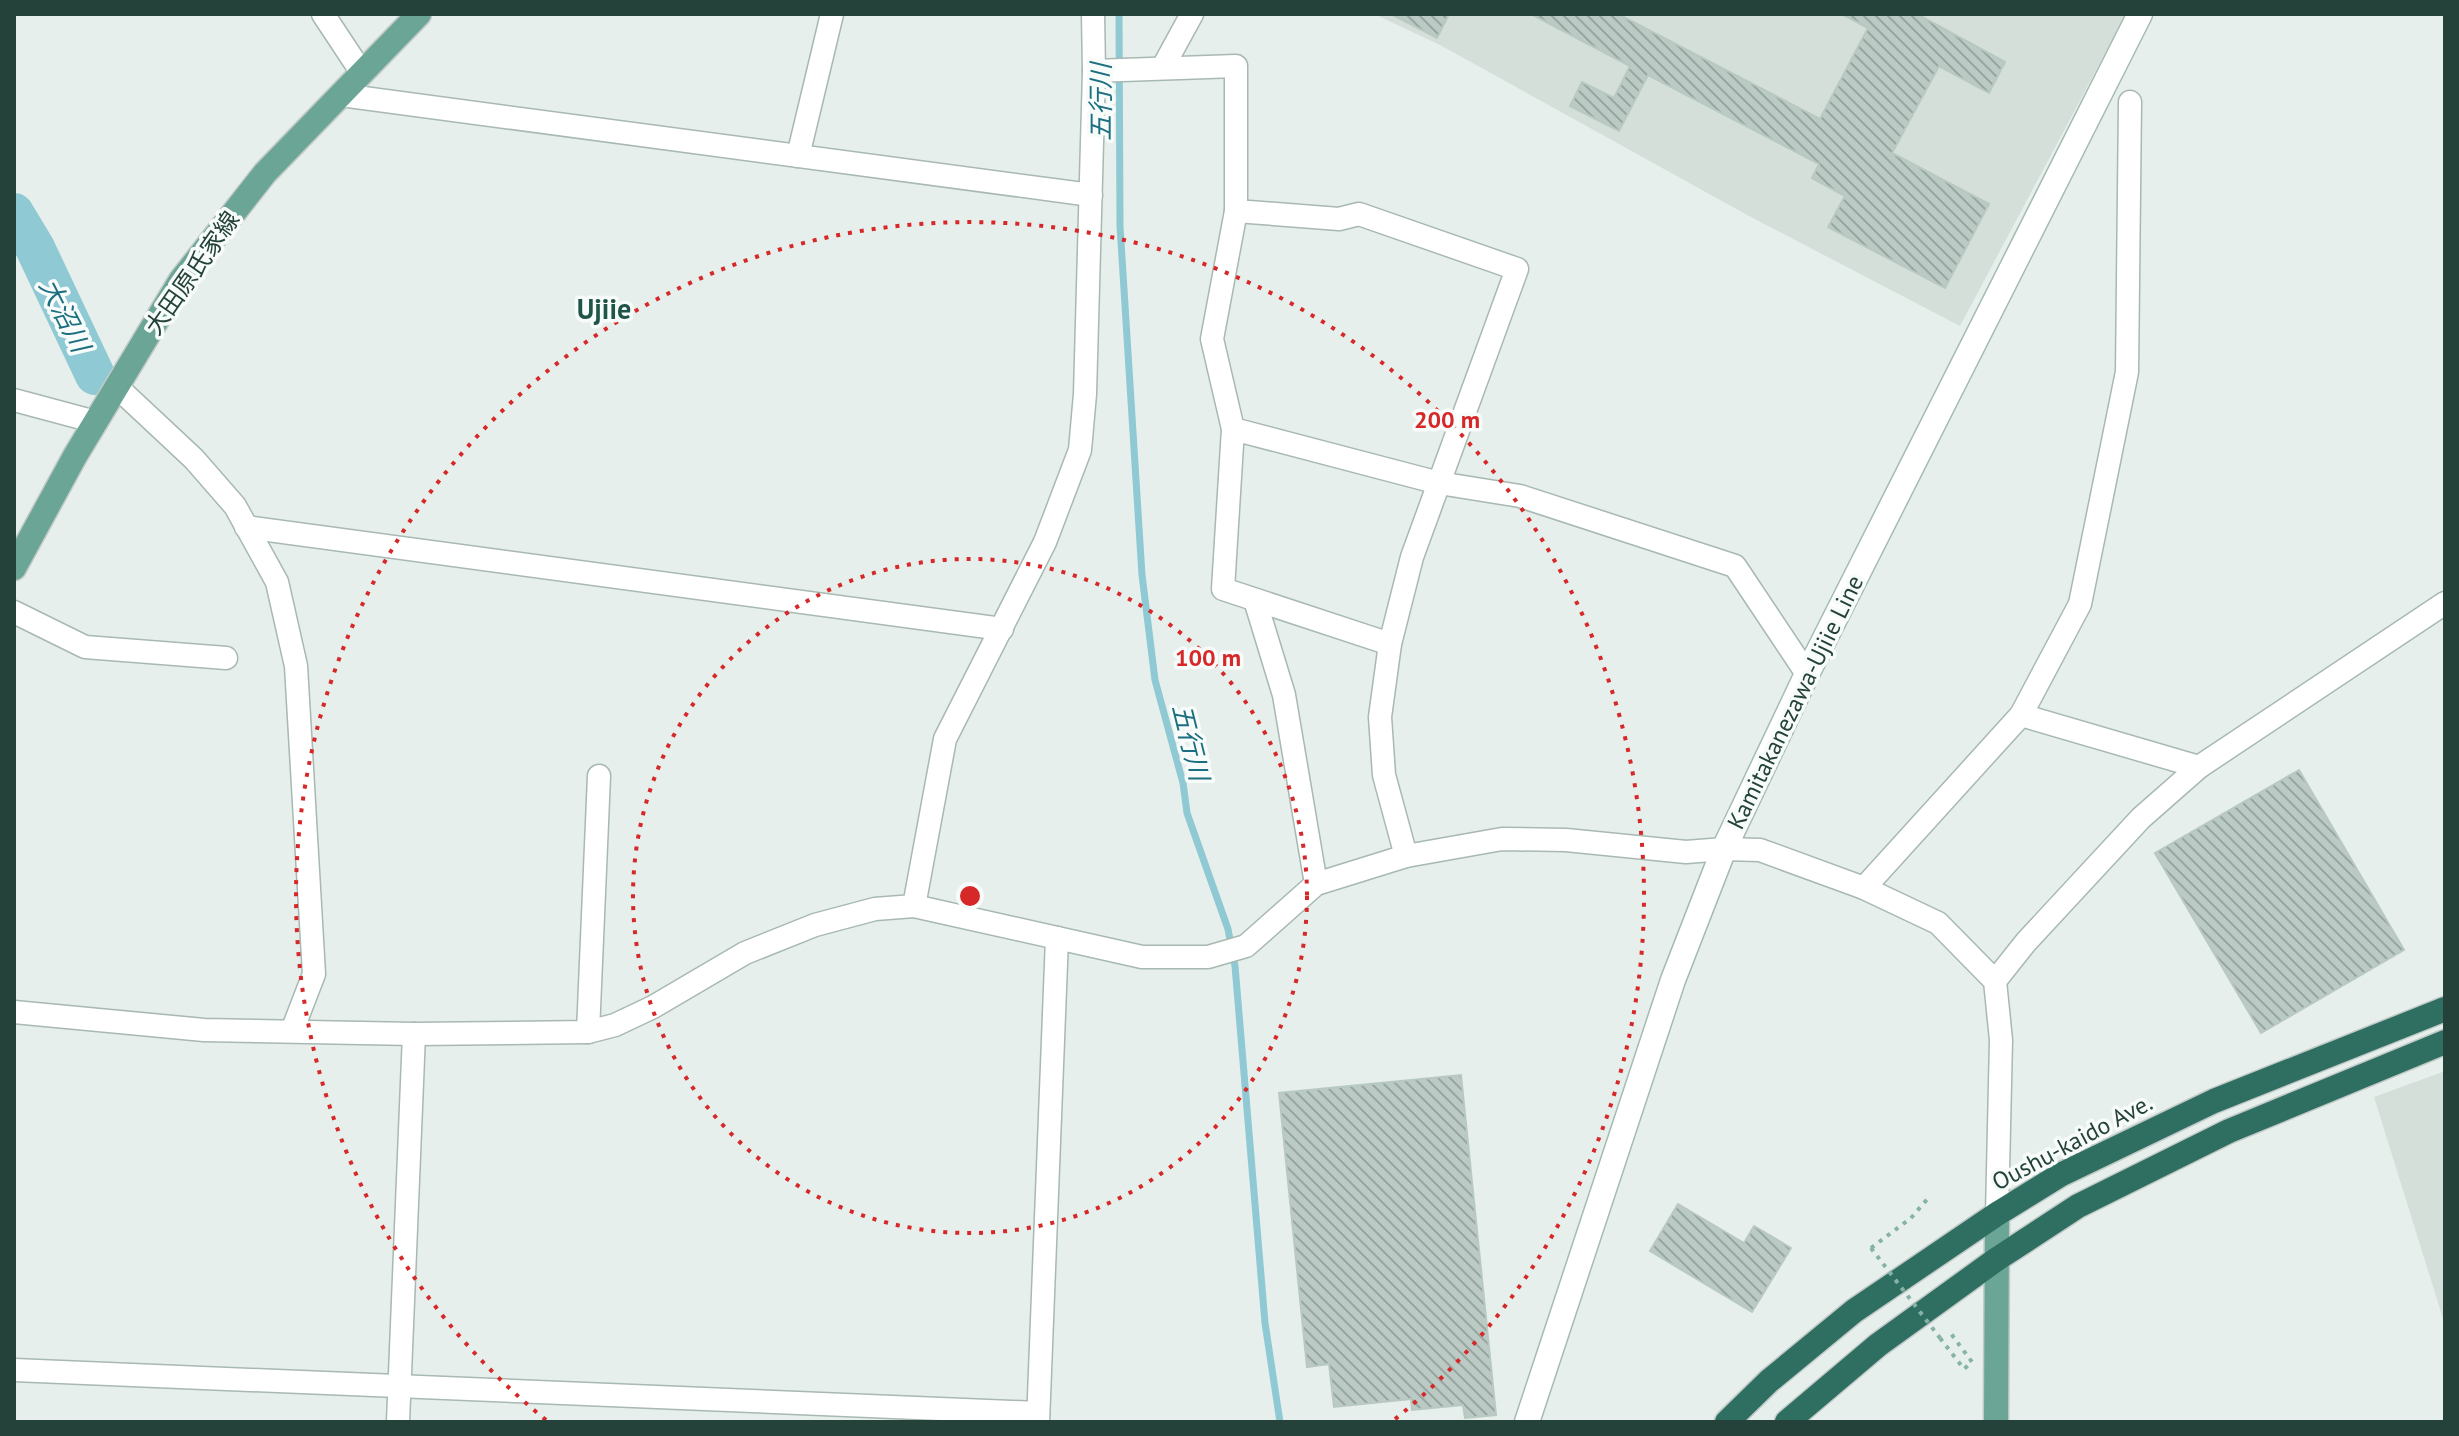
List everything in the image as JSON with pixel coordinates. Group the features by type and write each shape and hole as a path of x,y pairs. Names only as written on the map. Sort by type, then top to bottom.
{"highway":[{"name":"Oushu-kaido Ave.","path":"1727,1422 1769,1381 1854,1311 2060,1175 2214,1101 2445,1009"},
{"path":"1787,1422 1878,1345 1997,1259 2078,1206 2229,1131 2445,1042"}],"main road":[{"name":"大田原氏家線","path":"14,568 96,422 190,268 265,173 419,14"},
{"name":"Kamitakanezawa-Ujiie Line","path":"1527,1422 1673,980 1724,849 1807,674 2140,14"},
{"path":"1996,1422 1997,1214"}],"street":[{"path":"323,14 362,73"},
{"path":"798,156 832,14"},
{"path":"914,906 945,739 1045,542 1080,450 1085,394 1091,195 1093,14"},
{"path":"1163,67 1192,14"},
{"path":"1094,71 1236,66 1236,211 1212,339 1233,429 1223,589 1390,644"},
{"path":"341,95 1091,195"},
{"path":"1864,888 2021,715 2080,604 2127,372 2130,102"},
{"path":"1236,211 1339,219 1359,214 1517,269 1412,557 1390,644 1380,717 1384,775 1406,856"},
{"path":"117,387 194,459 235,506 277,582 296,666 314,974 292,1031"},
{"path":"14,400 96,422"},
{"path":"1233,429 1439,483 1520,496 1735,566 1807,674"},
{"path":"246,527 1002,629"},
{"path":"1255,600 1284,695 1316,884"},
{"path":"1995,981 2026,942 2141,818 2199,767 2445,603"},
{"path":"14,612 85,647 226,658"},
{"path":"2021,715 2199,767"},
{"path":"588,1032 599,776"},
{"path":"14,1012 204,1030 414,1034 588,1032 615,1025 653,1007 745,953 815,925 875,909 914,906 1142,957 1208,957 1246,946 1316,884 1406,856 1502,839 1566,840 1686,852 1760,850 1864,888 1938,923 1995,981 2001,1040 1997,1214"},
{"path":"14,1370 1038,1417 1057,938"},
{"path":"398,1422 414,1034"}],"path":[{"path":"1930,1196 1911,1218 1871,1248 1964,1369 1972,1362 1949,1331"}],"shaded area":[{"path":"1374,14 2126,14 1960,326 1749,216 1440,45"},
{"path":"2445,1071 2445,1325 2374,1097"}],"building":[{"path":"1391,14 1449,14 1437,38"},
{"path":"1531,14 1618,14 1820,119 1868,28 1842,14 1917,14 2005,62 1989,93 1939,66 1892,153 1989,204 1945,288 1828,227 1845,196 1812,178 1819,164 1648,75 1619,131 1570,106 1582,82 1614,98 1630,66"},
{"path":"2299,770 2404,950 2261,1033 2155,853"},
{"path":"1461,1075 1496,1415 1465,1418 1463,1405 1412,1410 1411,1399 1334,1407 1329,1364 1307,1367 1279,1093"},
{"path":"1678,1204 1744,1243 1754,1226 1791,1248 1752,1312 1650,1251"}],"waterway":[{"name":"五行川","path":"1119,14 1120,226 1142,575 1155,680 1183,783 1187,813 1228,929 1235,966 1265,1323 1280,1422"},
{"name":"大沼川","path":"14,213 35,248 95,375"}],"district":[{"name":"Ujiie","path":"604,308"}]}
